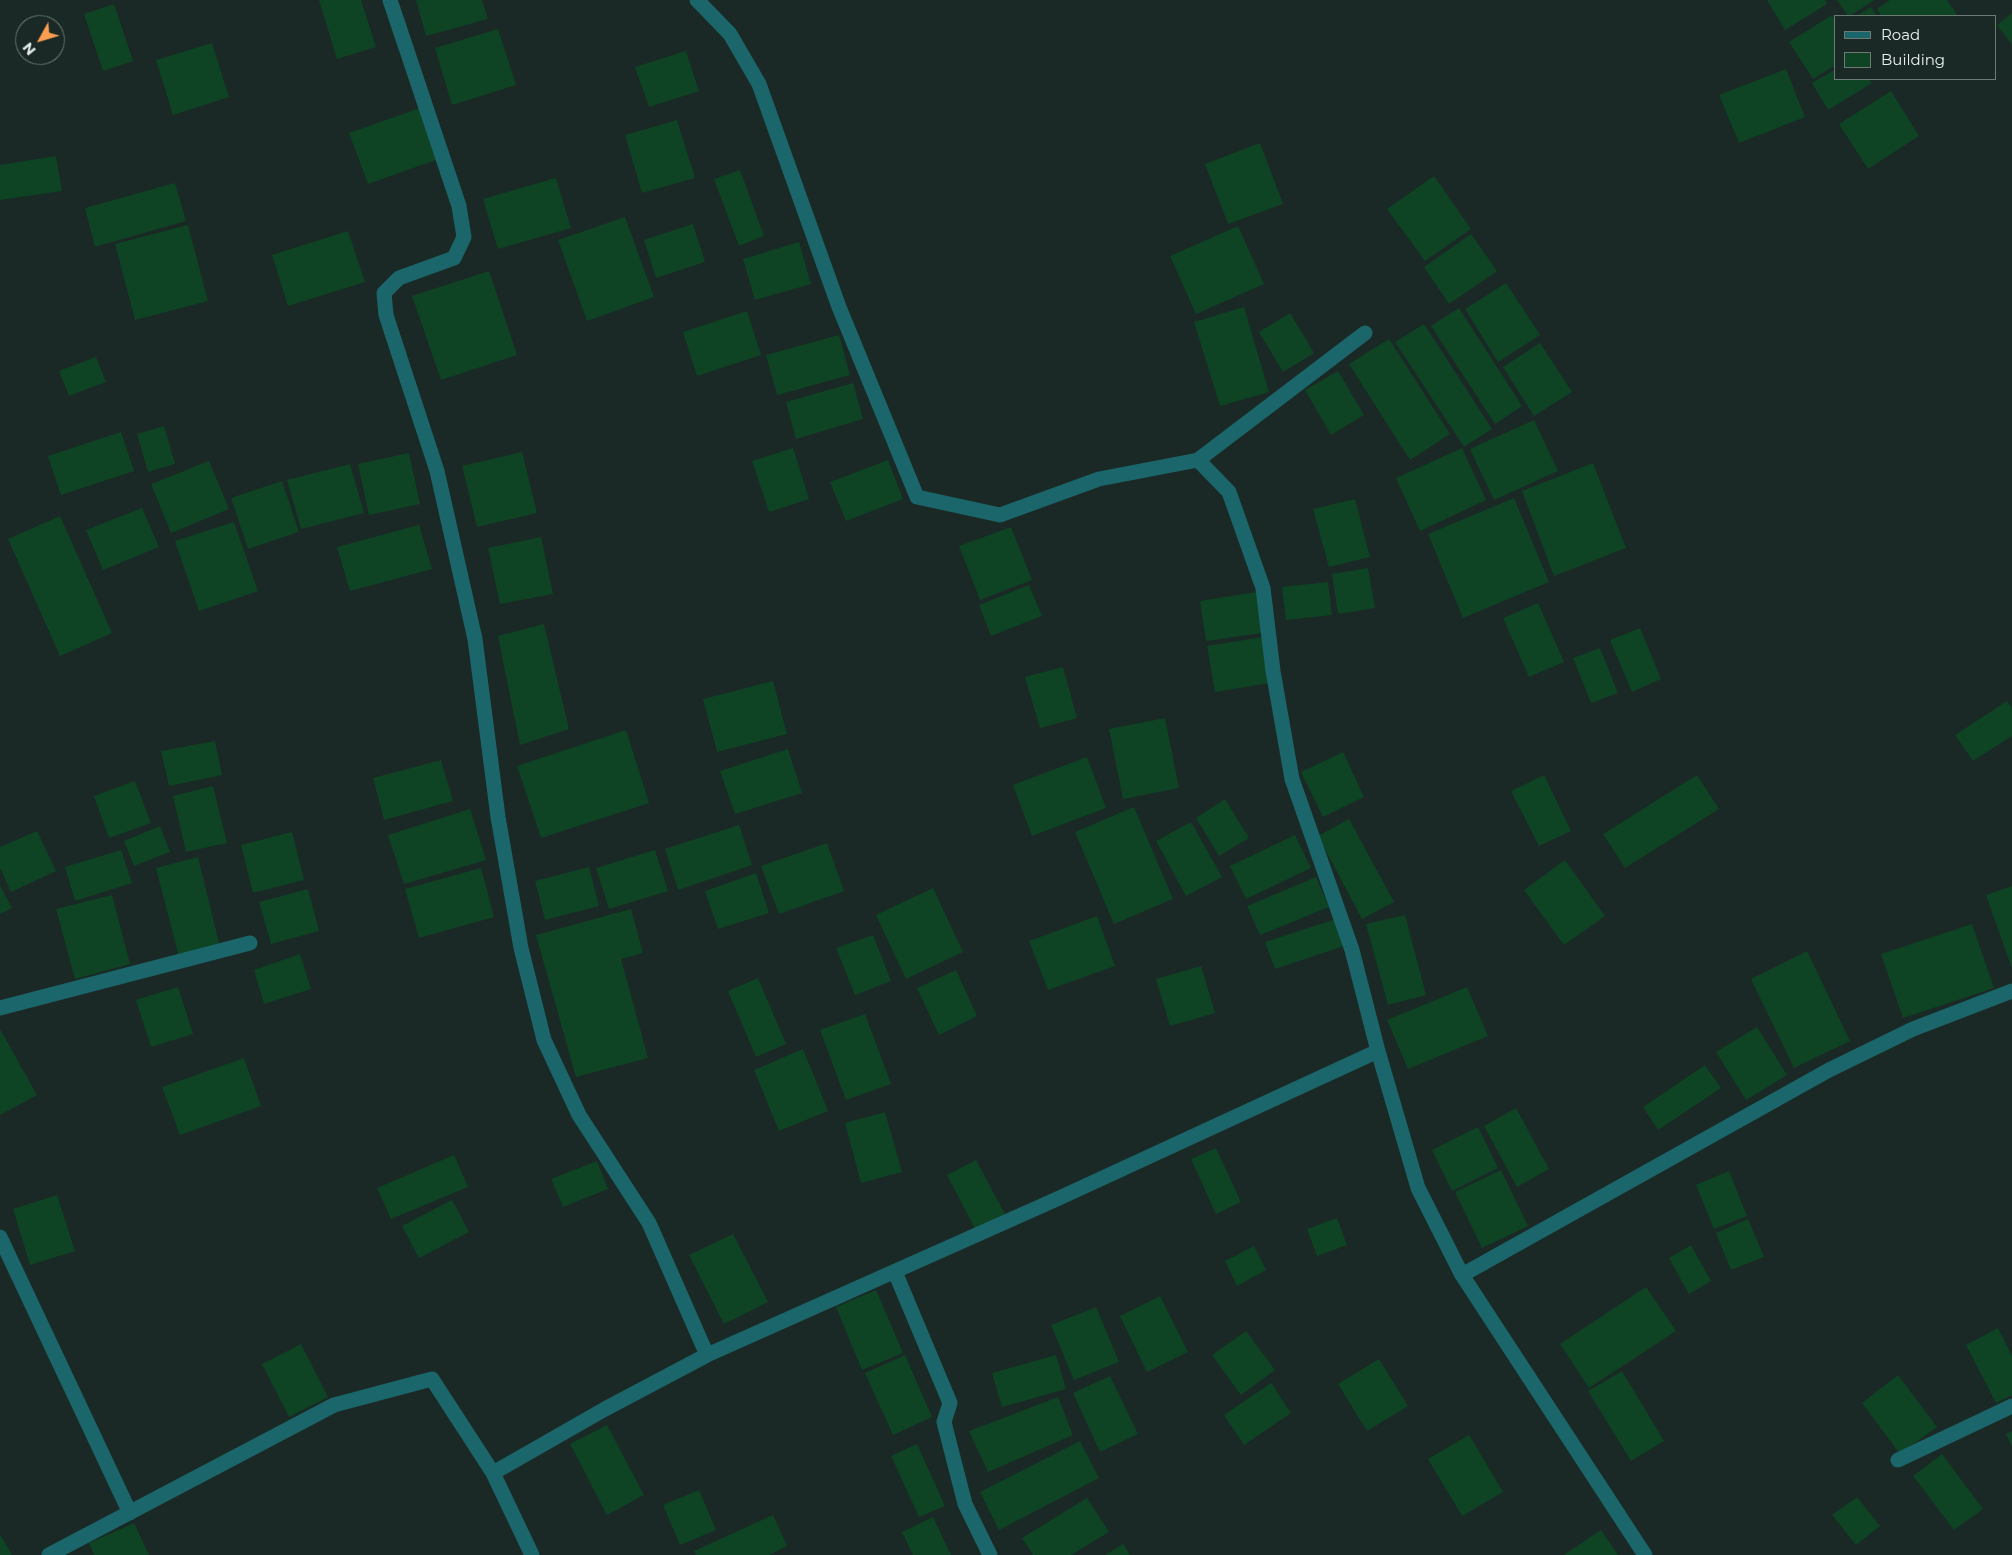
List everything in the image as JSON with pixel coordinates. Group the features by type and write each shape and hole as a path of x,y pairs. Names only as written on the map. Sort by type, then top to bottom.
{"street":[{"path":"390,0 459,206 464,237 454,258 398,278 384,293 386,315 437,471 475,639 498,818 521,948 544,1040 578,1115 649,1223 707,1355"},
{"path":"697,0 730,34 759,84 839,308 917,497 1000,515 1098,479 1198,460 1365,333"},
{"path":"1198,460 1229,492 1264,588 1273,671 1292,779 1352,950 1378,1052 1418,1188 1462,1275 1644,1555"},
{"path":"0,1008 250,943"},
{"path":"1462,1275 1829,1070 1913,1029 2012,991"},
{"path":"493,1474 605,1409 707,1355 895,1272 1378,1052"},
{"path":"0,1237 130,1512"},
{"path":"895,1272 950,1403 944,1422 965,1504 990,1555"},
{"path":"49,1555 334,1406 432,1379 493,1474 532,1555"},
{"path":"1898,1460 2012,1406"}],"building":[{"path":"319,0 361,0 376,47 337,59"},
{"path":"416,0 482,0 488,19 426,36"},
{"path":"1767,0 1825,0 1827,4 1785,30"},
{"path":"1837,0 1874,0 1852,15 1847,15"},
{"path":"1890,0 1947,0 1957,15 1880,15 1877,9"},
{"path":"114,4 133,61 103,71 84,14"},
{"path":"1871,7 1876,15 1858,15"},
{"path":"2012,13 2012,45 1997,25"},
{"path":"1832,15 1834,18 1834,66 1813,79 1789,42"},
{"path":"498,29 516,85 452,105 435,48"},
{"path":"212,43 229,97 173,115 156,60"},
{"path":"686,51 699,91 649,107 635,67"},
{"path":"1786,69 1805,117 1739,143 1719,95"},
{"path":"1834,70 1834,80 1870,80 1872,83 1828,110 1812,83"},
{"path":"1891,91 1919,136 1868,169 1839,124"},
{"path":"420,108 439,159 368,184 349,133"},
{"path":"677,120 695,178 642,193 625,135"},
{"path":"1260,143 1283,204 1228,224 1205,164"},
{"path":"56,156 62,191 0,200 0,165"},
{"path":"740,170 764,236 739,246 714,179"},
{"path":"1434,176 1471,229 1425,261 1387,209"},
{"path":"556,178 571,228 498,249 483,199"},
{"path":"175,183 186,221 95,247 85,208"},
{"path":"625,217 654,297 587,321 558,240"},
{"path":"693,224 705,262 656,278 644,240"},
{"path":"188,225 208,301 135,320 115,244"},
{"path":"1238,226 1264,284 1196,314 1170,256"},
{"path":"348,231 365,282 288,306 272,255"},
{"path":"1471,234 1497,271 1449,304 1424,267"},
{"path":"799,242 811,284 755,300 743,259"},
{"path":"489,271 517,355 441,380 412,296"},
{"path":"1506,283 1540,335 1498,362 1465,309"},
{"path":"1244,307 1269,392 1220,406 1194,322"},
{"path":"1459,308 1522,406 1495,424 1431,326"},
{"path":"747,311 761,355 697,376 683,332"},
{"path":"1290,313 1314,353 1283,372 1259,332"},
{"path":"1424,324 1492,429 1464,447 1395,342"},
{"path":"839,335 850,375 777,395 766,355"},
{"path":"1389,339 1450,434 1410,460 1349,364"},
{"path":"1540,343 1572,392 1534,416 1503,367"},
{"path":"96,357 106,382 69,396 59,371"},
{"path":"1338,371 1364,415 1331,435 1305,390"},
{"path":"853,383 863,419 796,439 786,402"},
{"path":"1534,420 1558,471 1494,500 1470,449"},
{"path":"164,426 175,464 148,472 137,434"},
{"path":"121,432 134,471 61,495 48,456"},
{"path":"793,448 809,499 769,512 752,461"},
{"path":"1462,448 1486,500 1420,531 1396,478"},
{"path":"522,452 537,513 477,527 462,466"},
{"path":"409,453 420,504 369,515 358,464"},
{"path":"888,460 903,499 846,521 830,482"},
{"path":"209,461 229,509 171,533 151,484"},
{"path":"1593,463 1626,548 1554,576 1522,491"},
{"path":"350,464 364,513 301,529 287,480"},
{"path":"282,481 299,532 248,549 231,498"},
{"path":"1514,498 1549,582 1463,618 1428,534"},
{"path":"1355,499 1370,557 1329,567 1313,509"},
{"path":"142,508 159,547 103,570 86,530"},
{"path":"60,516 112,633 60,656 8,539"},
{"path":"234,522 258,591 199,611 175,541"},
{"path":"419,525 432,569 350,591 337,547"},
{"path":"1011,527 1032,580 980,600 959,546"},
{"path":"541,537 553,594 500,604 488,548"},
{"path":"1368,568 1375,608 1338,614 1332,574"},
{"path":"1328,582 1332,615 1286,620 1282,587"},
{"path":"1029,585 1042,616 991,636 979,605"},
{"path":"1256,592 1262,633 1206,641 1200,601"},
{"path":"1538,603 1564,662 1529,677 1503,618"},
{"path":"544,624 569,729 520,745 498,636"},
{"path":"1640,628 1661,679 1632,692 1610,640"},
{"path":"1263,637 1270,683 1215,692 1207,646"},
{"path":"1600,648 1618,693 1591,703 1573,658"},
{"path":"1063,667 1077,718 1040,728 1025,677"},
{"path":"773,681 787,734 717,752 703,699"},
{"path":"2007,701 2012,708 2012,736 1973,761 1955,735"},
{"path":"1165,718 1179,788 1123,799 1109,729"},
{"path":"626,730 649,803 541,838 517,766"},
{"path":"215,741 222,775 169,786 161,751"},
{"path":"788,749 802,793 735,814 720,771"},
{"path":"1343,752 1364,797 1323,817 1301,772"},
{"path":"1087,757 1106,808 1032,836 1013,785"},
{"path":"441,760 453,801 384,820 373,778"},
{"path":"1544,775 1571,831 1539,846 1511,791"},
{"path":"1697,775 1719,809 1625,868 1603,834"},
{"path":"135,781 151,823 109,838 94,796"},
{"path":"213,786 227,843 186,852 173,796"},
{"path":"1225,799 1249,838 1219,856 1196,818"},
{"path":"1134,807 1173,899 1114,924 1075,832"},
{"path":"470,809 486,860 404,884 388,835"},
{"path":"1349,819 1394,902 1362,919 1318,836"},
{"path":"1191,822 1222,877 1186,896 1156,841"},
{"path":"739,825 752,865 678,890 665,849"},
{"path":"160,826 170,852 134,866 124,841"},
{"path":"37,831 56,871 11,892 0,868 0,847"},
{"path":"292,832 304,880 253,893 241,845"},
{"path":"1295,835 1311,868 1246,899 1230,866"},
{"path":"827,843 844,891 779,914 761,866"},
{"path":"121,850 132,883 75,901 65,867"},
{"path":"655,850 668,891 609,909 596,868"},
{"path":"198,857 220,947 179,957 156,868"},
{"path":"1565,860 1605,916 1564,945 1524,890"},
{"path":"589,867 599,906 545,920 535,881"},
{"path":"481,868 494,917 419,938 405,889"},
{"path":"756,873 769,913 718,929 705,891"},
{"path":"1316,877 1329,907 1260,935 1247,906"},
{"path":"0,885 12,908 0,914"},
{"path":"2012,886 2012,969 1986,895"},
{"path":"933,888 963,952 906,979 876,915"},
{"path":"308,889 319,931 271,944 259,902"},
{"path":"112,895 130,964 75,979 56,909"},
{"path":"631,909 643,953 621,959 648,1058 576,1077 536,935"},
{"path":"1405,915 1426,995 1388,1005 1366,924"},
{"path":"1097,916 1115,966 1048,990 1029,941"},
{"path":"1336,919 1344,946 1275,969 1265,942"},
{"path":"1972,924 1994,988 1903,1018 1881,954"},
{"path":"873,935 891,981 855,995 836,948"},
{"path":"1807,951 1850,1041 1794,1068 1751,979"},
{"path":"300,954 311,989 264,1004 254,970"},
{"path":"1201,966 1215,1013 1170,1026 1156,979"},
{"path":"956,970 977,1016 939,1035 917,988"},
{"path":"758,978 786,1044 756,1057 728,991"},
{"path":"178,987 193,1034 151,1047 136,1000"},
{"path":"1467,987 1488,1036 1408,1069 1387,1020"},
{"path":"865,1014 891,1084 846,1100 820,1030"},
{"path":"1757,1027 1787,1075 1746,1100 1716,1052"},
{"path":"0,1029 37,1095 0,1115"},
{"path":"803,1049 828,1111 779,1131 754,1070"},
{"path":"244,1058 261,1106 180,1135 162,1087"},
{"path":"1705,1065 1721,1088 1658,1130 1643,1107"},
{"path":"1516,1108 1549,1169 1517,1187 1484,1126"},
{"path":"885,1112 902,1172 861,1183 845,1123"},
{"path":"1478,1127 1498,1168 1452,1191 1432,1150"},
{"path":"1216,1148 1241,1202 1216,1214 1191,1159"},
{"path":"454,1155 468,1187 391,1219 377,1188"},
{"path":"976,1160 1005,1214 975,1229 947,1175"},
{"path":"597,1161 608,1189 563,1207 551,1179"},
{"path":"1501,1170 1528,1226 1482,1248 1455,1192"},
{"path":"1729,1171 1747,1216 1714,1229 1696,1185"},
{"path":"57,1195 75,1251 30,1265 13,1209"},
{"path":"452,1200 469,1232 419,1258 402,1226"},
{"path":"1337,1218 1347,1245 1317,1256 1307,1229"},
{"path":"1748,1219 1764,1257 1731,1270 1716,1233"},
{"path":"733,1234 768,1302 724,1324 689,1255"},
{"path":"1691,1245 1711,1281 1689,1294 1669,1258"},
{"path":"1254,1246 1266,1270 1237,1286 1225,1261"},
{"path":"1646,1287 1676,1331 1589,1388 1560,1344"},
{"path":"876,1290 903,1353 862,1370 836,1307"},
{"path":"1160,1296 1188,1352 1147,1372 1120,1316"},
{"path":"1096,1307 1119,1362 1074,1380 1051,1325"},
{"path":"1998,1328 2012,1356 2012,1395 1996,1403 1966,1345"},
{"path":"1246,1331 1275,1370 1241,1395 1212,1355"},
{"path":"301,1344 328,1397 289,1417 262,1364"},
{"path":"905,1355 932,1417 893,1435 865,1373"},
{"path":"1056,1355 1066,1389 1002,1407 992,1373"},
{"path":"1379,1359 1408,1406 1367,1431 1338,1384"},
{"path":"1622,1371 1664,1441 1631,1461 1588,1391"},
{"path":"1898,1375 1937,1427 1900,1454 1862,1403"},
{"path":"1110,1376 1138,1434 1100,1452 1073,1393"},
{"path":"1271,1383 1291,1413 1244,1445 1224,1415"},
{"path":"1058,1397 1073,1435 988,1472 969,1431"},
{"path":"607,1425 644,1495 607,1515 570,1444"},
{"path":"2012,1431 2012,1447 2006,1434"},
{"path":"1469,1435 1503,1492 1462,1516 1428,1459"},
{"path":"1080,1441 1099,1478 999,1530 980,1492"},
{"path":"917,1444 945,1506 919,1517 891,1456"},
{"path":"1942,1454 1983,1509 1954,1530 1913,1476"},
{"path":"699,1490 716,1530 680,1545 663,1505"},
{"path":"1857,1497 1880,1526 1856,1545 1832,1515"},
{"path":"1087,1498 1109,1532 1071,1555 1033,1555 1022,1538"},
{"path":"773,1515 787,1546 769,1555 696,1555 694,1551"},
{"path":"933,1517 951,1555 913,1555 902,1532"},
{"path":"134,1523 149,1555 94,1555 89,1543"},
{"path":"1601,1530 1618,1555 1564,1555"},
{"path":"0,1534 12,1555 0,1555"},
{"path":"1123,1544 1130,1555 1105,1555"}]}
